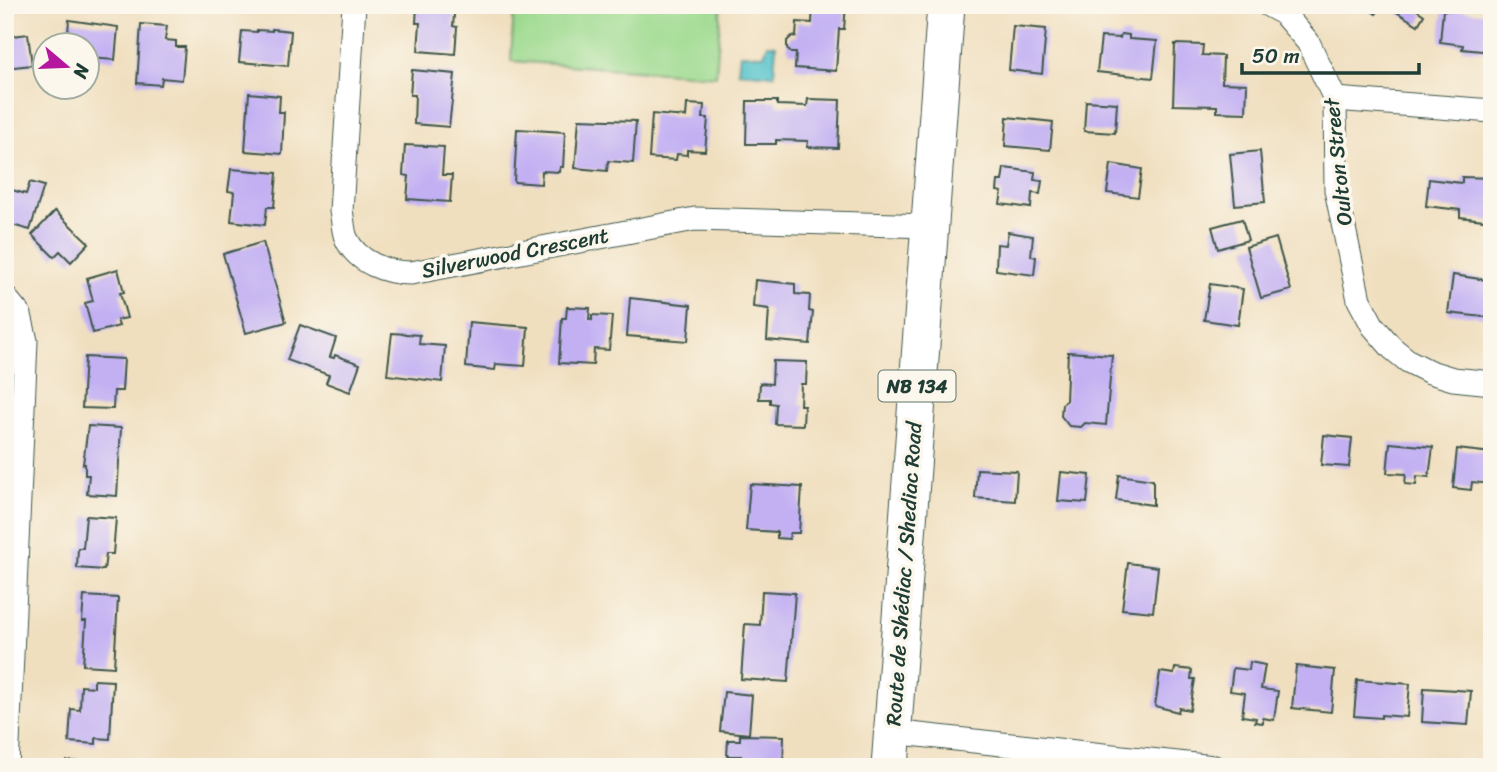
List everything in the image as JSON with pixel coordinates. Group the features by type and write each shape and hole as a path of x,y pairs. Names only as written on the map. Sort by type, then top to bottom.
{"main road":[{"name":"Route de Shédiac / Shediac Road","path":"891,749 946,5"}],"street":[{"name":"Silverwood Crescent","path":"354,5 341,211 346,239 359,255 393,273 411,272 695,219 929,226"},
{"name":"Oulton Street","path":"1268,5 1283,13 1308,42 1335,99 1336,190 1359,300 1373,326 1392,348 1419,367 1453,379 1492,383"},
{"path":"1335,99 1492,111"},
{"path":"5,297 20,315 26,341 7,767"},
{"path":"891,749 1214,767"}],"green space":[{"path":"514,5 721,5 716,76 511,61"}],"water":[{"path":"768,44 776,45 774,75 738,72 740,54 764,55"}],"building":[{"path":"417,5 455,5 455,54 418,51 420,23 416,23"},
{"path":"813,5 846,5 844,29 839,29 836,71 795,68 796,53 791,53 787,48 787,41 792,36 796,37 797,22 812,23"},
{"path":"1363,5 1382,5 1376,14"},
{"path":"1385,5 1410,5 1424,15 1418,25"},
{"path":"1456,9 1492,15 1492,52 1462,49 1463,45 1440,42 1443,10"},
{"path":"69,20 118,27 115,60 102,59 102,32 68,32"},
{"path":"141,24 167,26 165,40 176,41 176,47 185,47 182,80 162,78 161,85 137,83"},
{"path":"1013,26 1046,29 1042,74 1009,70"},
{"path":"242,31 291,31 288,66 239,62"},
{"path":"28,34 32,65 5,68 5,37"},
{"path":"1121,34 1129,35 1129,39 1157,41 1153,78 1097,72 1101,37 1120,38"},
{"path":"1175,44 1203,45 1202,55 1223,56 1222,83 1247,84 1246,113 1217,112 1217,106 1173,105"},
{"path":"412,70 455,74 449,127 414,124 415,95 410,95"},
{"path":"249,93 280,96 279,112 284,112 282,154 245,151"},
{"path":"808,99 840,100 838,148 807,147 808,141 776,140 776,144 746,144 747,101 777,101 777,105 807,106"},
{"path":"1086,101 1117,103 1115,133 1084,131"},
{"path":"687,104 704,105 703,118 708,118 705,151 687,150 687,155 677,154 676,160 649,158 652,114 686,117"},
{"path":"1007,117 1053,122 1050,150 1005,146"},
{"path":"579,119 636,121 633,163 608,161 607,171 575,168"},
{"path":"517,129 565,132 563,167 560,167 559,172 542,171 541,184 514,182"},
{"path":"405,145 444,147 442,175 452,175 450,202 407,199 409,176 403,175"},
{"path":"1260,151 1265,202 1235,205 1230,154"},
{"path":"1111,164 1142,169 1138,197 1107,193"},
{"path":"1004,168 1035,172 1034,180 1042,181 1040,194 1032,193 1031,208 1000,204 1002,192 997,191 998,181 1002,181"},
{"path":"231,169 277,173 274,207 267,207 265,225 231,221 234,192 228,191"},
{"path":"1462,177 1492,178 1492,221 1460,217 1460,210 1426,206 1429,179 1462,183"},
{"path":"30,182 44,186 30,230 5,223 5,188 26,194"},
{"path":"55,211 89,243 71,262 60,251 54,257 32,235"},
{"path":"1242,219 1248,240 1218,249 1212,227"},
{"path":"1008,232 1033,236 1031,256 1036,257 1034,275 996,270 997,244 1006,245"},
{"path":"1276,238 1291,290 1261,298 1246,247"},
{"path":"263,242 286,322 246,333 223,254"},
{"path":"118,269 124,292 120,293 127,318 117,320 119,326 93,333 85,303 93,301 87,278"},
{"path":"1488,269 1492,269 1492,318 1448,313 1453,275 1487,280"},
{"path":"755,280 795,284 795,294 810,295 809,311 813,312 810,344 767,340 769,309 753,307"},
{"path":"1210,284 1243,289 1238,325 1204,320"},
{"path":"630,298 691,305 688,341 627,336"},
{"path":"567,307 590,308 589,319 592,320 592,315 612,316 609,350 594,349 593,365 559,363 562,318 566,318"},
{"path":"469,322 528,327 525,366 496,364 495,370 466,367"},
{"path":"300,325 336,338 330,357 334,358 335,355 360,364 350,392 326,383 329,375 287,360"},
{"path":"392,333 420,335 419,344 445,346 442,382 387,375"},
{"path":"1068,352 1112,355 1106,425 1085,423 1081,427 1069,426 1061,416 1062,404 1066,401"},
{"path":"85,357 124,359 122,391 114,391 113,409 82,408"},
{"path":"773,361 807,362 806,384 801,384 803,425 775,424 776,404 770,403 770,399 759,399 760,383 772,384"},
{"path":"88,426 121,428 117,496 87,494 89,475 85,475 83,464"},
{"path":"1324,435 1352,438 1349,467 1321,465"},
{"path":"1390,443 1433,447 1429,477 1417,476 1416,485 1405,484 1406,474 1387,473"},
{"path":"1457,449 1492,453 1492,484 1472,482 1471,490 1453,488"},
{"path":"977,469 1017,471 1015,501 975,498"},
{"path":"1061,472 1090,475 1087,503 1058,501"},
{"path":"1119,475 1153,480 1153,505 1116,500"},
{"path":"750,484 802,487 799,533 790,533 789,539 777,538 777,532 746,530"},
{"path":"86,516 116,518 113,554 106,554 104,570 77,568 78,548 83,548"},
{"path":"1128,563 1158,567 1153,612 1122,609"},
{"path":"762,591 795,593 788,682 741,679 745,624 760,625"},
{"path":"84,596 118,598 114,667 83,665 86,621 82,621"},
{"path":"1250,662 1265,665 1261,689 1278,691 1274,720 1263,718 1263,723 1255,722 1256,718 1242,716 1245,693 1230,691 1233,668 1249,670"},
{"path":"1296,666 1335,670 1331,712 1292,708"},
{"path":"1175,668 1192,670 1191,679 1195,679 1190,710 1179,708 1178,712 1155,706 1160,672 1174,674"},
{"path":"94,680 113,681 110,739 96,738 96,744 69,742 71,709 80,710 81,686 94,687"},
{"path":"1357,680 1410,684 1407,717 1354,716"},
{"path":"1424,688 1471,691 1468,725 1422,722"},
{"path":"724,692 752,695 749,734 720,731"},
{"path":"740,735 784,736 783,767 740,767 741,756 727,756 728,740 740,740"},
{"path":"67,761 99,763 99,767 66,767"}]}
